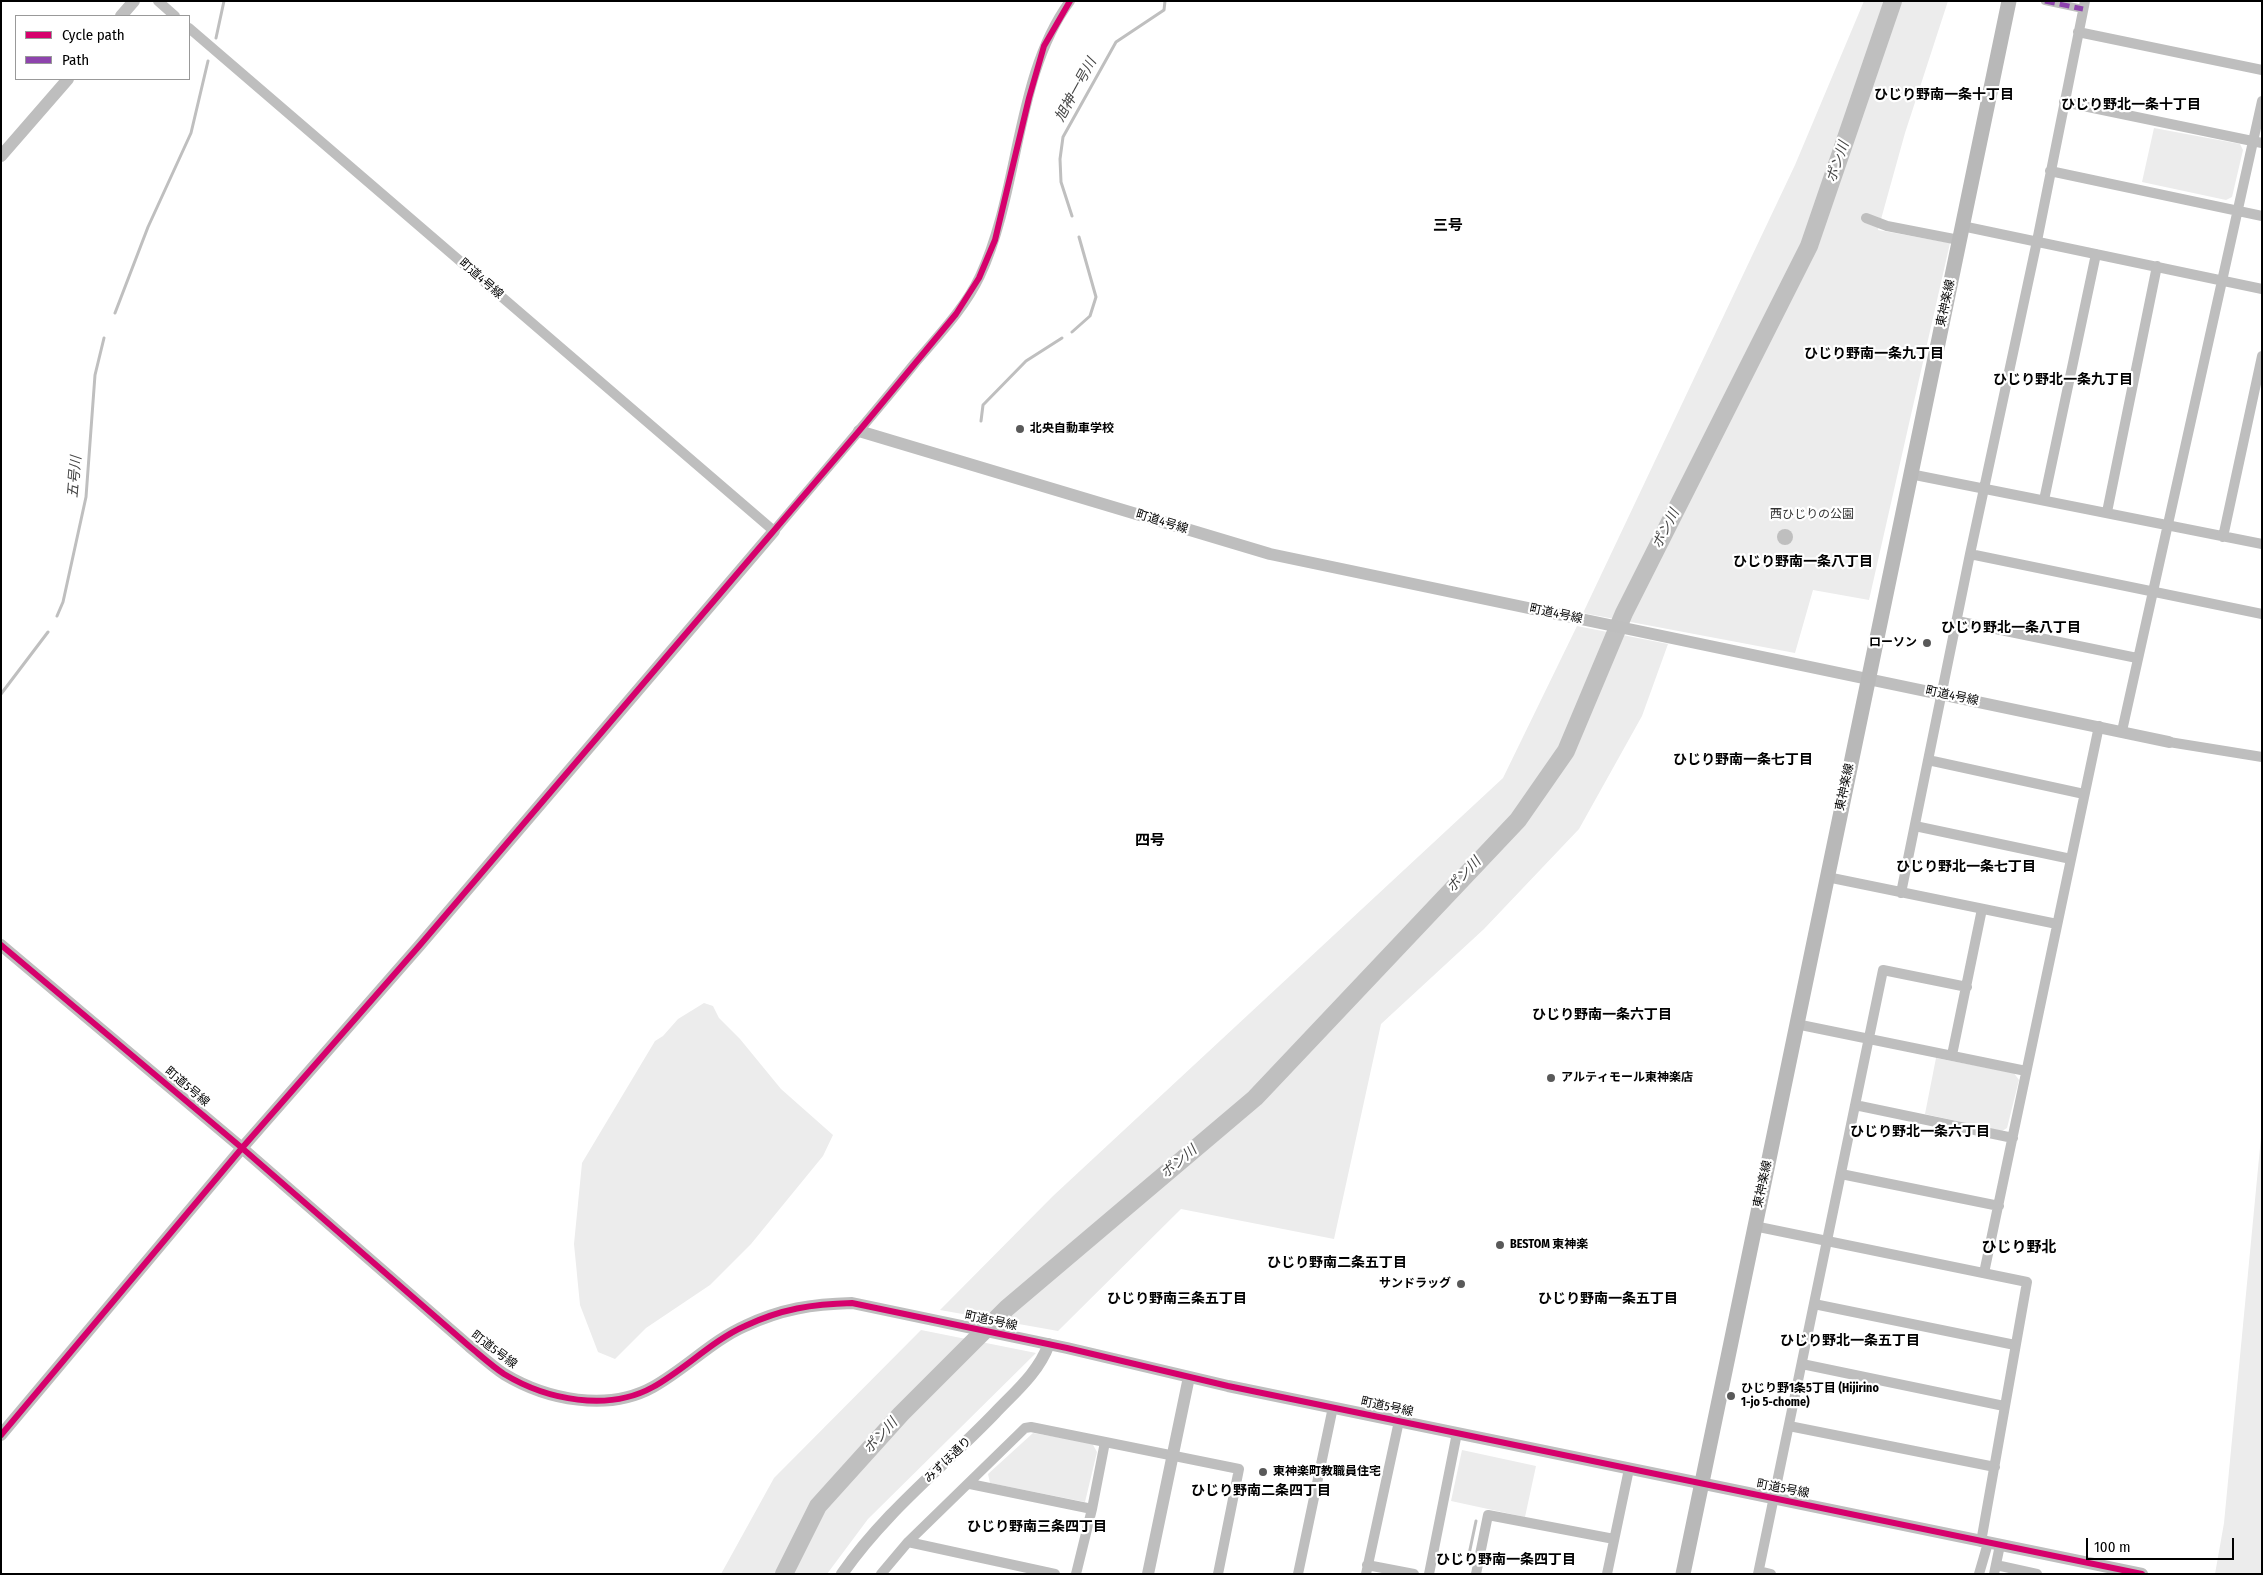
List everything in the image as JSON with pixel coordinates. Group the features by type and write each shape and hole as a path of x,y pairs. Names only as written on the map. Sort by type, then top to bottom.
{"main road":[{"name":"東神楽線","path":"1683,1574 1700,1484 2009,1"}],"street":[{"path":"122,15 134,1"},
{"path":"158,1 174,15"},
{"path":"1,1435 242,1148 433,930 859,431 956,314 979,278 995,240 1029,98 1044,46 1070,1"},
{"path":"1901,892 1956,621 2037,241 2084,5 2046,1"},
{"name":"町道4号線","path":"190,29 774,531"},
{"path":"2078,32 2262,70"},
{"path":"1,156 67,80"},
{"path":"2122,731 2238,211 2257,142 2262,100"},
{"path":"2064,102 2257,142"},
{"path":"2050,171 2262,216"},
{"path":"1866,218 1887,226 2037,241 2262,289"},
{"path":"2044,500 2096,254"},
{"path":"2107,512 2157,266"},
{"path":"2223,537 2262,356"},
{"name":"町道4号線","path":"859,431 1270,554 2169,742 2262,758"},
{"path":"1910,474 1984,487 2262,544"},
{"path":"1970,554 2262,614"},
{"path":"1956,621 2137,658"},
{"path":"1984,1273 2098,726"},
{"path":"1928,760 2084,794"},
{"path":"1915,826 2071,859"},
{"path":"1827,876 2057,924"},
{"path":"1952,1055 1982,909"},
{"name":"町道5号線","path":"1,945 242,1148 469,1346 504,1374 540,1392 574,1400 616,1400 652,1388 743,1326 780,1311 818,1304 852,1303 1049,1344 1333,1408 2142,1574"},
{"path":"1771,1574 1758,1572 1883,970 1967,987"},
{"path":"1796,1024 2026,1070"},
{"path":"1855,1105 2012,1138"},
{"path":"1841,1174 1998,1206"},
{"path":"1754,1226 2027,1282 2004,1406 1995,1468 1990,1543 1995,1570 2037,1574"},
{"path":"1814,1304 2016,1345"},
{"name":"みずほ通り","path":"842,1574 857,1552 900,1506 970,1439 1038,1368 1049,1344"},
{"path":"1802,1364 2004,1406"},
{"path":"1148,1574 1189,1377"},
{"path":"1298,1574 1333,1408"},
{"path":"1399,1421 1366,1569 1414,1574"},
{"path":"1788,1426 1995,1468"},
{"path":"881,1574 908,1542 970,1484 1025,1428 1032,1427 1239,1469 1218,1574"},
{"path":"1429,1574 1457,1433"},
{"path":"1076,1574 1092,1509 1105,1442"},
{"path":"1608,1574 1629,1469"},
{"path":"970,1484 1092,1509"},
{"path":"1476,1574 1488,1515 1614,1539"},
{"path":"908,1542 1055,1574"},
{"path":"1979,1574 1990,1543"}],"green space":[{"name":"西ひじりの公園","path":"1864,1 1948,1 1905,133 1878,230 1950,243 1869,600 1813,590 1795,653 1583,613 1795,165"},
{"path":"2154,128 2240,144 2243,150 2232,197 2226,200 2142,182"},
{"path":"1577,626 1668,644 1642,716 1579,829 1484,929 1381,1024 1334,1239 1181,1209 1058,1331 940,1310 1053,1196 1503,778"},
{"path":"704,1003 713,1006 719,1018 740,1039 781,1089 833,1135 823,1156 751,1244 710,1285 646,1328 615,1359 598,1352 580,1305 574,1244 582,1163 655,1041 663,1036 678,1019"},
{"path":"1936,1058 2014,1073 2019,1080 2007,1128 2002,1131 1925,1114"},
{"path":"2262,1127 2262,1574 2215,1574 2224,1523"},
{"path":"921,1330 1036,1353 868,1519 827,1574 721,1574 774,1478"},
{"path":"1033,1433 1092,1443 1097,1452 1085,1502 990,1483 988,1474"},
{"path":"1462,1450 1536,1466 1525,1517 1451,1501"}],"shaded area":[{"path":"1782,529 1788,529 1793,534 1791,543 1782,545 1777,540 1777,534"}],"waterway":[{"name":"五号川","path":"216,38 224,1"},
{"name":"旭神一号川","path":"1072,216 1061,182 1060,159 1063,137 1116,42 1164,10 1165,1"},
{"name":"ポン川","path":"784,1574 818,1506 901,1414 1007,1308 1255,1098 1518,820 1566,751 1624,613 1809,246 1893,1"},
{"name":"五号川","path":"115,313 148,227 191,133 208,61"},
{"name":"旭神一号川","path":"1072,332 1090,316 1096,297 1079,237"},
{"name":"五号川","path":"57,616 63,602 86,497 95,375 104,338"},
{"name":"旭神一号川","path":"981,421 983,405 1026,361 1062,338"},
{"name":"五号川","path":"1,694 48,632"},
{"path":"1468,1559 1476,1521"}],"marked path":[{"path":"2045,1 2083,9"}],"cycle path":[{"path":"1,1435 242,1148 420,945 859,431 956,314 979,278 995,240 1029,98 1044,46 1070,1"},
{"path":"1,945 242,1148 469,1346 504,1374 539,1391 578,1400 597,1401 635,1395 665,1380 721,1339 758,1320 797,1309 852,1303 1067,1348 1228,1386 2142,1574"}],"place":[{"name":"北央自動車学校","path":"1020,429"},
{"name":"ローソン","path":"1927,643"},
{"name":"アルティモール東神楽店","path":"1551,1078"},
{"name":"BESTOM 東神楽","path":"1500,1245"},
{"name":"サンドラッグ","path":"1461,1284"},
{"name":"ひじり野1条5丁目 (Hijirino 1-jo 5-chome)","path":"1731,1396"},
{"name":"東神楽町教職員住宅","path":"1263,1472"}],"district":[{"name":"ひじり野南一条十丁目","path":"1944,95"},
{"name":"ひじり野北一条十丁目","path":"2131,105"},
{"name":"三号","path":"1448,226"},
{"name":"ひじり野南一条九丁目","path":"1874,354"},
{"name":"ひじり野北一条九丁目","path":"2063,380"},
{"name":"ひじり野南一条八丁目","path":"1803,562"},
{"name":"ひじり野北一条八丁目","path":"2011,628"},
{"name":"ひじり野南一条七丁目","path":"1743,760"},
{"name":"四号","path":"1150,841"},
{"name":"ひじり野北一条七丁目","path":"1966,867"},
{"name":"ひじり野南一条六丁目","path":"1602,1015"},
{"name":"ひじり野北一条六丁目","path":"1920,1132"},
{"name":"ひじり野北","path":"2019,1248"},
{"name":"ひじり野南二条五丁目","path":"1337,1263"},
{"name":"ひじり野南三条五丁目","path":"1177,1299"},
{"name":"ひじり野南一条五丁目","path":"1608,1299"},
{"name":"ひじり野北一条五丁目","path":"1850,1341"},
{"name":"ひじり野南二条四丁目","path":"1261,1491"},
{"name":"ひじり野南三条四丁目","path":"1037,1527"},
{"name":"ひじり野南一条四丁目","path":"1506,1560"}]}
